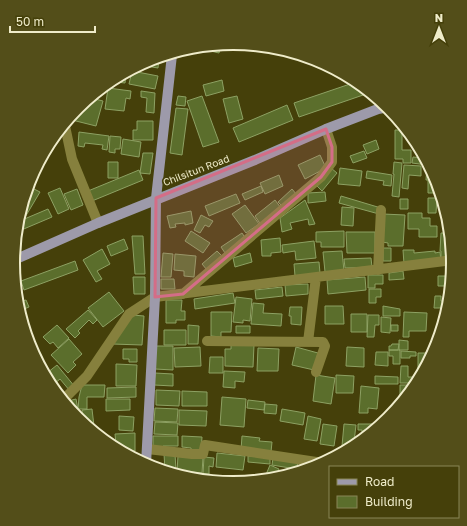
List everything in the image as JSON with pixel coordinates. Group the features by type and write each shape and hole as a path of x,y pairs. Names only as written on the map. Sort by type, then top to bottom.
{"main road":[{"path":"146,457 155,297 156,198 172,59"},
{"name":"Chilsitun Road","path":"20,257 156,198 255,160 326,129 381,109"}],"street":[{"path":"183,294 321,177 332,162 332,147 326,129"},
{"path":"66,131 72,159 98,222"},
{"path":"378,270 381,210"},
{"path":"67,396 87,376 129,314 155,297 447,261"},
{"path":"308,342 316,277"},
{"path":"207,341 323,342 325,346 316,372"},
{"path":"147,449 204,454 205,445 312,461"}],"highlighted area":[{"path":"326,129 332,147 332,162 321,177 183,294 155,297 156,198"}],"building":[{"path":"220,50 219,53 209,51"},
{"path":"158,64 158,68 150,67"},
{"path":"138,72 158,76 155,89 129,84 131,76"},
{"path":"126,79 125,83 119,82"},
{"path":"222,80 224,91 206,96 203,85"},
{"path":"350,84 364,95 299,117 294,103"},
{"path":"111,88 131,91 130,99 126,98 124,111 105,109 108,91"},
{"path":"141,91 155,93 154,113 146,112 147,98 141,97"},
{"path":"178,96 186,97 185,106 176,105"},
{"path":"202,96 219,142 203,147 187,101"},
{"path":"237,96 243,119 229,123 223,99"},
{"path":"97,99 103,101 96,126 74,121"},
{"path":"287,105 293,120 239,142 233,128"},
{"path":"176,108 188,109 182,155 170,153"},
{"path":"137,121 153,121 153,140 133,140 133,130 137,130"},
{"path":"395,130 401,130 402,132 402,150 411,150 411,163 403,163 403,159 395,159"},
{"path":"79,132 109,136 107,150 102,149 103,145 85,143 84,147 78,146"},
{"path":"110,136 121,137 120,149 115,149 115,153 109,152"},
{"path":"123,139 141,142 139,157 121,154"},
{"path":"376,140 379,149 367,154 363,145"},
{"path":"364,151 367,158 353,163 350,156"},
{"path":"143,153 153,153 150,174 140,173"},
{"path":"320,155 326,168 305,179 298,165"},
{"path":"413,157 419,158 423,164 412,163"},
{"path":"108,162 118,162 118,178 108,178"},
{"path":"394,162 402,163 399,197 392,196"},
{"path":"404,165 421,166 421,176 409,175 408,189 402,188"},
{"path":"331,168 337,173 322,191 316,185"},
{"path":"340,168 362,171 360,186 338,184"},
{"path":"139,170 143,180 92,201 88,191"},
{"path":"367,171 392,175 391,186 383,185 384,181 366,178"},
{"path":"427,172 436,193 428,193 428,180 426,180"},
{"path":"279,175 283,186 265,194 260,183"},
{"path":"261,186 263,192 245,200 242,194"},
{"path":"60,188 69,209 58,214 48,193"},
{"path":"33,189 40,192 25,218"},
{"path":"77,189 83,205 71,210 64,194"},
{"path":"292,189 297,195 283,207 278,202"},
{"path":"325,192 326,201 308,203 308,193"},
{"path":"236,194 240,203 209,216 205,206"},
{"path":"341,196 381,208 379,214 339,203"},
{"path":"428,198 437,198 436,213 428,213"},
{"path":"400,199 408,199 408,209 400,209"},
{"path":"275,200 281,208 261,225 255,216"},
{"path":"305,200 315,224 309,225 308,219 290,223 292,229 282,232 280,218"},
{"path":"245,205 259,224 246,233 232,214"},
{"path":"342,207 354,208 353,226 341,225"},
{"path":"48,209 52,217 23,229 24,219"},
{"path":"191,211 193,223 185,225 185,223 175,224 176,227 170,228 167,216"},
{"path":"408,213 422,213 422,218 430,218 430,226 437,226 437,237 419,237 419,229 408,229"},
{"path":"383,214 405,215 403,246 388,246 388,243 382,242"},
{"path":"201,215 213,221 209,227 205,225 200,233 194,230"},
{"path":"191,231 210,243 203,253 185,241"},
{"path":"344,231 344,247 321,247 321,242 316,242 316,232"},
{"path":"346,232 375,232 375,253 347,253"},
{"path":"242,233 246,239 225,253 221,247"},
{"path":"441,233 445,233 447,258 441,258"},
{"path":"132,236 143,236 145,274 135,274"},
{"path":"280,238 281,252 271,253 271,256 262,256 261,240"},
{"path":"124,239 128,249 111,256 107,246"},
{"path":"314,241 316,258 296,260 295,251 283,253 282,245"},
{"path":"383,248 391,248 391,261 383,261"},
{"path":"102,249 110,264 97,271 102,279 96,282 83,260"},
{"path":"403,250 414,250 414,253 440,252 441,261 404,264"},
{"path":"217,251 222,256 207,270 202,264"},
{"path":"342,251 344,271 325,272 323,252"},
{"path":"163,253 173,254 171,277 161,277"},
{"path":"250,253 252,262 235,267 233,258"},
{"path":"175,254 196,256 194,277 184,276 184,271 174,270"},
{"path":"371,258 372,267 345,268 344,259"},
{"path":"75,261 78,270 24,290 21,281"},
{"path":"319,262 320,273 295,276 294,264"},
{"path":"403,271 404,279 389,280 389,273"},
{"path":"368,275 383,275 383,284 375,284 375,288 368,288"},
{"path":"438,276 447,276 446,286 438,286"},
{"path":"133,277 145,277 145,294 134,294"},
{"path":"365,277 366,290 328,294 327,280"},
{"path":"161,279 174,279 175,289 161,289"},
{"path":"308,284 308,294 286,296 285,285"},
{"path":"282,287 283,296 256,299 255,290"},
{"path":"369,289 381,289 381,297 376,297 376,303 369,303"},
{"path":"109,292 124,311 103,327 88,308"},
{"path":"233,293 235,303 195,309 194,299"},
{"path":"435,296 441,296 441,301 444,301 442,308 434,308"},
{"path":"236,297 252,299 250,321 243,320 243,323 233,322"},
{"path":"26,300 29,307 25,309 23,301"},
{"path":"166,300 182,300 181,311 185,311 185,320 176,320 176,323 166,323"},
{"path":"253,303 264,304 263,313 282,314 281,326 251,324"},
{"path":"325,306 343,306 344,324 325,324"},
{"path":"383,306 400,309 400,316 383,316"},
{"path":"290,307 302,307 301,325 291,324 291,316 289,316"},
{"path":"88,310 97,320 93,324 89,320 78,331 80,333 75,338 66,329"},
{"path":"211,312 232,312 231,332 221,332 221,337 211,336"},
{"path":"404,312 427,313 426,331 409,331 409,337 403,337"},
{"path":"351,314 367,314 367,332 351,332"},
{"path":"133,315 144,316 142,345 112,344"},
{"path":"368,315 379,315 379,325 375,325 374,337 367,337"},
{"path":"381,317 391,318 390,333 381,332"},
{"path":"57,325 69,338 58,348 53,342 50,344 43,337"},
{"path":"188,325 199,326 198,344 188,344"},
{"path":"391,325 398,325 398,331 391,331"},
{"path":"236,326 250,326 250,333 236,333"},
{"path":"164,330 186,330 186,345 164,345"},
{"path":"69,339 82,354 73,362 76,365 68,373 51,355"},
{"path":"399,340 408,341 408,350 399,350"},
{"path":"231,344 254,345 253,367 225,366 225,349 231,349"},
{"path":"392,344 399,344 398,350 389,350 389,346"},
{"path":"155,346 173,346 173,370 155,369"},
{"path":"200,347 201,366 175,367 174,348"},
{"path":"296,347 318,353 314,370 292,365"},
{"path":"347,347 364,348 364,367 346,366"},
{"path":"258,348 279,349 278,371 257,371"},
{"path":"123,349 137,349 137,362 129,362 129,359 123,359"},
{"path":"389,350 400,350 400,364 393,364 393,356 389,356"},
{"path":"401,351 416,352 416,356 401,358"},
{"path":"376,352 388,352 388,366 375,365"},
{"path":"418,353 427,353 418,370"},
{"path":"210,357 223,357 223,373 209,373"},
{"path":"116,364 137,365 136,386 116,386"},
{"path":"57,365 75,387 70,391 60,379 56,382 50,371"},
{"path":"401,366 408,366 408,377 413,377 413,379 410,383 400,383"},
{"path":"224,371 245,372 244,382 235,381 235,388 223,387"},
{"path":"155,373 173,374 173,386 154,385"},
{"path":"316,375 335,378 331,404 313,401"},
{"path":"336,375 354,376 353,393 336,393"},
{"path":"375,376 398,377 398,384 375,384"},
{"path":"82,385 105,385 104,397 87,397 87,409 78,409"},
{"path":"400,385 409,385 403,393 400,397"},
{"path":"361,386 379,388 377,409 368,408 368,413 359,413"},
{"path":"136,387 136,397 107,398 107,388"},
{"path":"156,390 180,391 179,406 156,405"},
{"path":"182,391 207,392 207,406 182,406"},
{"path":"222,397 246,399 244,427 220,425"},
{"path":"76,399 78,409 73,404 70,400"},
{"path":"106,399 130,399 130,410 106,411"},
{"path":"248,400 265,402 264,410 247,408"},
{"path":"265,404 277,405 276,414 264,413"},
{"path":"155,408 178,409 177,422 154,421"},
{"path":"92,409 94,425 82,413 82,410"},
{"path":"282,409 305,413 303,425 280,421"},
{"path":"179,410 207,411 206,426 179,425"},
{"path":"119,416 134,417 133,431 119,430"},
{"path":"308,416 321,419 317,441 304,439"},
{"path":"155,422 178,423 177,435 154,434"},
{"path":"323,424 337,426 334,446 320,444"},
{"path":"344,424 356,425 354,439 342,446"},
{"path":"358,424 374,424 362,433 362,430 358,430"},
{"path":"135,433 135,451 116,441 115,434"},
{"path":"153,436 178,436 178,446 163,446 163,449 153,449"},
{"path":"182,436 202,437 201,452 191,452 191,448 182,447"},
{"path":"242,436 260,438 259,441 272,442 271,452 241,450"},
{"path":"217,453 245,456 243,470 216,467"},
{"path":"164,454 175,454 176,468 165,465"},
{"path":"178,456 203,457 202,473 177,469"},
{"path":"248,456 270,457 270,464 248,462"},
{"path":"204,457 214,458 213,467 209,466 209,474 203,474"},
{"path":"273,458 298,462 297,467 290,469 272,465"},
{"path":"270,465 279,469 278,471 266,474"}]}
